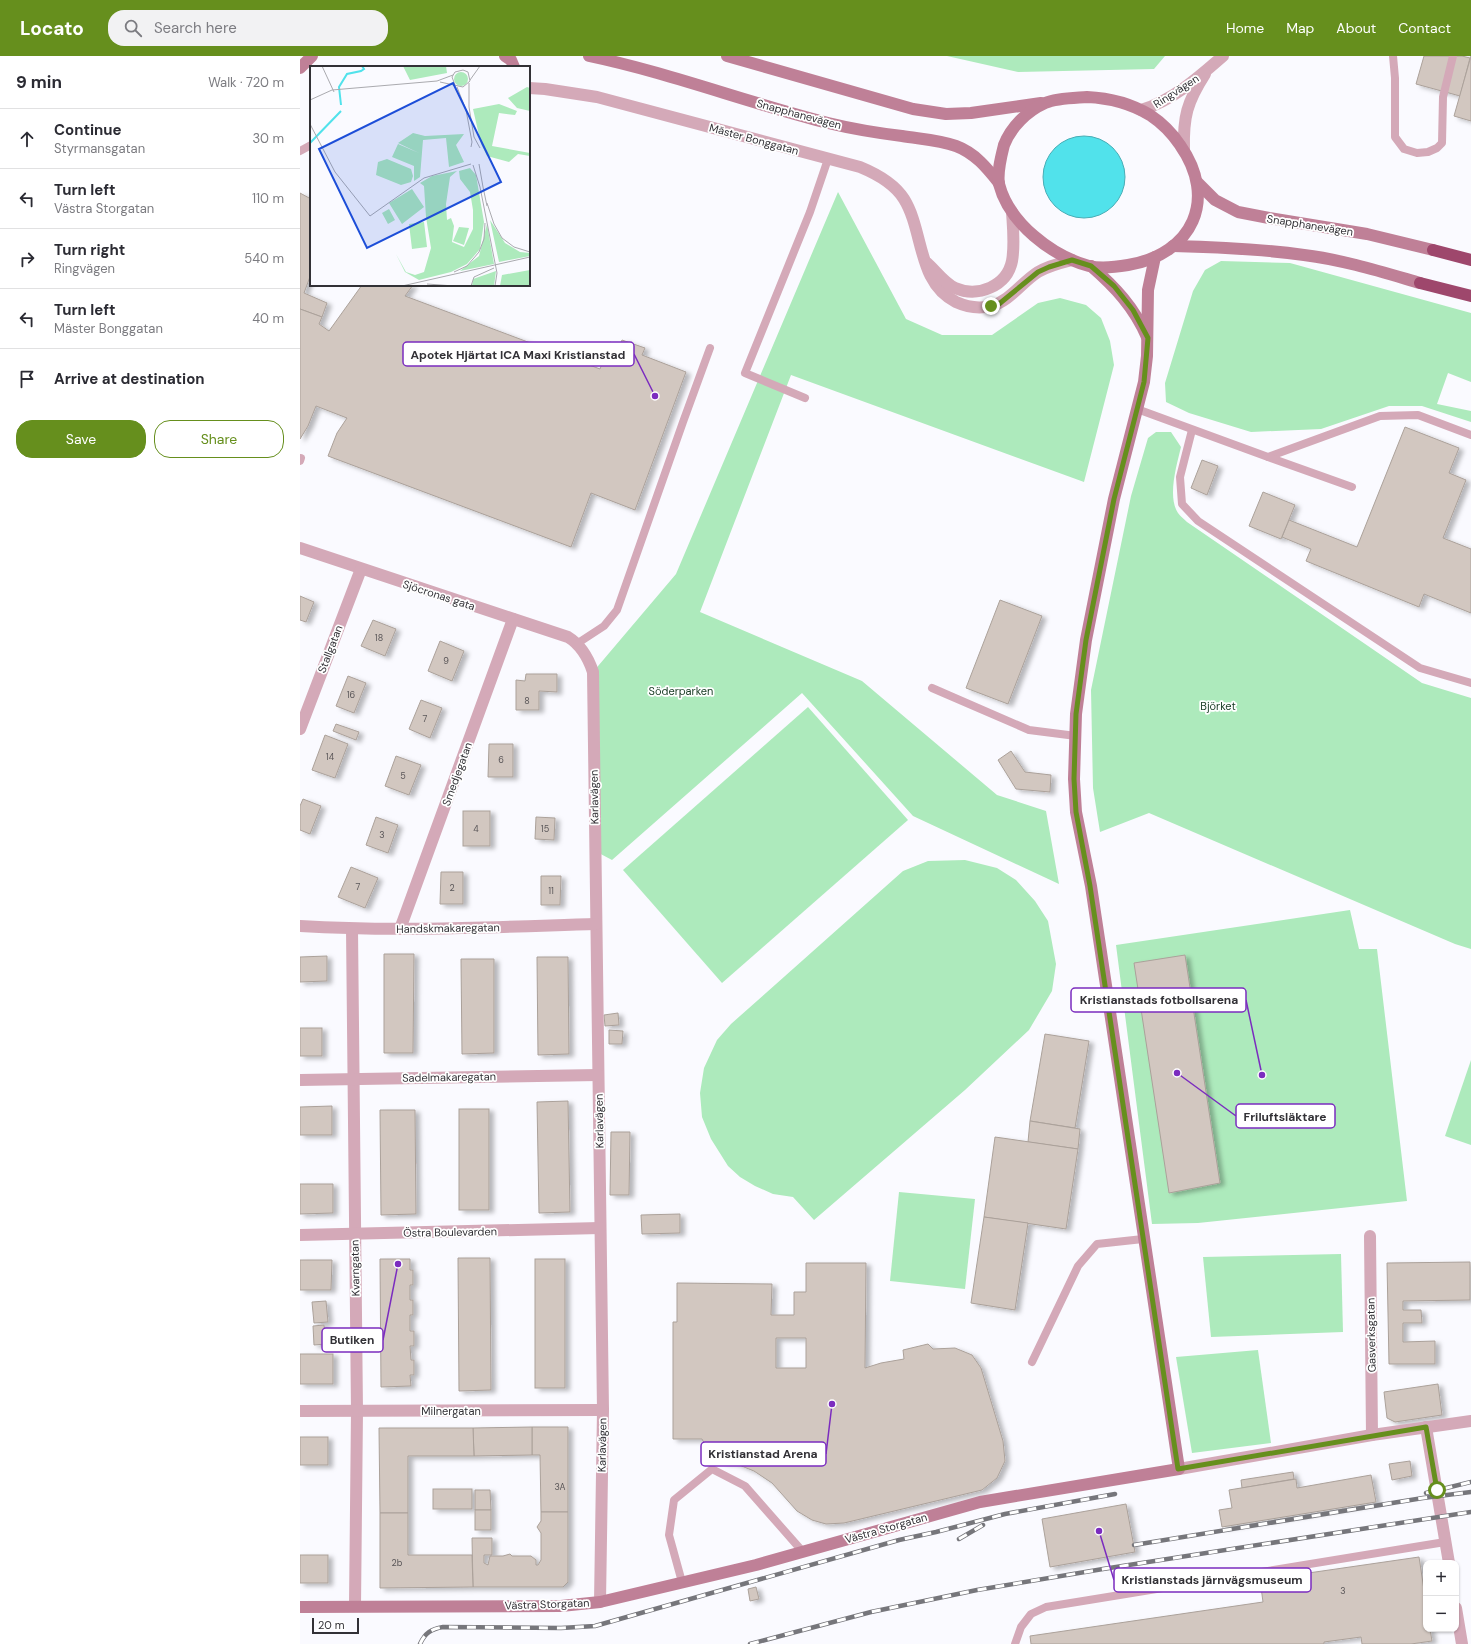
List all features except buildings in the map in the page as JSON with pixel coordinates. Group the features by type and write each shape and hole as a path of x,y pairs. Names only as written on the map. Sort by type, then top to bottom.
{"highway":[{"path":"1433,250 1471,260"},
{"path":"1420,283 1471,296"}],"street":[{"path":"300,68 312,56"},
{"path":"505,56 511,60 514,66"},
{"name":"Snapphanevägen","path":"589,56 618,62 828,123 874,132 944,142 957,146 968,151 978,159 999,183"},
{"path":"727,56 913,110 946,114 971,113 1046,102 1087,97 1106,98 1123,102 1141,110 1161,124 1184,150 1194,170 1199,194 1195,214 1190,226 1173,246 1155,257 1130,265 1106,267 1091,266 1059,254 1030,233 1012,212 1004,198 999,183 999,167 1002,153 1012,129 1046,102"},
{"name":"Ringvägen","path":"1141,110 1161,103 1209,69 1223,56"},
{"name":"Ringvägen","path":"1184,150 1184,123 1186,111 1198,86 1209,69"},
{"name":"Mäster Bonggatan","path":"530,88 597,97 860,167 886,181 898,191 912,218 932,281 941,292 952,300 962,304 983,307 999,304 1038,272 1072,260"},
{"name":"Snapphanevägen","path":"1197,182 1215,200 1238,212 1366,234 1433,250"},
{"name":"Mäster Bonggatan","path":"925,261 946,282 955,288 977,291 996,285 1004,278 1012,263 1014,244 1012,212"},
{"path":"1173,246 1241,248 1306,255 1357,265 1420,283"},
{"path":"1155,257 1148,290 1148,338 1144,382 1114,499 1086,640 1076,714 1074,779 1076,812 1090,886 1178,1469"},
{"path":"1091,266 1114,286 1133,310 1148,338"},
{"name":"Sjöcronas gata","path":"300,548 568,637 578,643"},
{"name":"Stallgatan","path":"300,729 361,568"},
{"name":"Smedjegatan","path":"400,929 513,619"},
{"name":"Karlavägen","path":"578,643 590,662 593,672 602,1410 600,1602"},
{"name":"Handskmakaregatan","path":"300,926 352,929 400,929 596,924"},
{"name":"Kvarngatan","path":"352,929 357,1411 356,1606"},
{"name":"Sadelmakaregatan","path":"300,1080 598,1075"},
{"name":"Östra Boulevarden","path":"300,1234 600,1228"},
{"name":"Gasverksgatan","path":"1370,1236 1372,1435"},
{"name":"Milnergatan","path":"300,1411 602,1410"},
{"name":"Västra Storgatan","path":"300,1607 561,1606 600,1602 756,1565 980,1502 1372,1435 1471,1421"},
{"path":"1426,1427 1448,1560"},
{"path":"1459,1626 1462,1644"}],"lane":[{"path":"1393,56 1395,78 1395,137 1404,149 1417,153 1428,152 1437,148 1442,143 1443,97 1453,56"},
{"path":"300,151 310,146"},
{"path":"806,398 745,373 810,212 828,159"},
{"path":"578,643 604,626 617,610 710,348"},
{"path":"1137,409 1352,487"},
{"path":"1268,456 1380,416 1418,415 1471,435"},
{"path":"1192,430 1180,477 1182,504 1198,521 1420,668 1471,683"},
{"path":"932,688 1029,730 1076,736"},
{"path":"1032,1362 1078,1266 1097,1244 1143,1238"},
{"path":"682,1582 669,1536 674,1500 712,1469 745,1486 803,1552"},
{"path":"1015,1644 1021,1627 1031,1614 1046,1607 1445,1542"}],"green space":[{"path":"947,56 1165,56 1154,69 1018,72"},
{"name":"Söderparken","path":"838,192 906,319 942,335 992,335 1038,303 1060,298 1086,305 1101,318 1110,341 1114,365 1084,482 791,375 700,612 862,681 997,795 1046,811 1059,884 913,816 802,693 612,860 595,851 593,672 676,574"},
{"path":"1221,261 1290,263 1471,313 1471,382 1448,373 1437,404 1471,411 1471,422 1422,406 1389,406 1321,429 1251,432 1189,413 1166,402 1165,383 1193,291 1205,270"},
{"name":"Björket","path":"1156,432 1171,432 1181,447 1175,471 1173,498 1178,513 1187,522 1422,683 1471,698 1471,949 1455,944 1149,813 1100,832 1093,788 1091,690 1131,496 1148,438"},
{"path":"808,707 908,820 722,983 623,870"},
{"path":"965,860 997,868 1016,880 1035,901 1048,921 1056,964 1052,991 1029,1030 965,1090 814,1220 793,1197 773,1194 755,1186 740,1177 728,1166 711,1139 702,1117 700,1093 704,1068 717,1040 731,1024 903,871 928,861"},
{"path":"1350,910 1359,949 1377,949 1407,1201 1198,1223 1152,1224 1116,945"},
{"path":"1471,1060 1471,1145 1445,1136"},
{"path":"899,1192 975,1199 965,1289 890,1281"},
{"path":"1341,1254 1343,1332 1211,1337 1203,1257"},
{"path":"1258,1350 1271,1443 1192,1453 1176,1357"}],"water":[{"path":"1076,136 1092,136 1107,143 1118,154 1125,169 1125,185 1122,193 1113,206 1100,215 1092,218 1076,218 1061,211 1050,200 1043,185 1043,169 1050,154 1061,143"}],"railway":[{"path":"1426,1493 1471,1482"},
{"path":"1134,1545 1423,1498 1471,1492"},
{"path":"420,1644 429,1632 443,1627 561,1628 595,1626 899,1540 1005,1514 1115,1494"},
{"path":"750,1644 871,1612 977,1590 1471,1512"},
{"path":"959,1539 983,1525"}],"place":[{"name":"Apotek Hjärtat ICA Maxi Kristianstad","path":"655,396"},
{"name":"Friluftsläktare","path":"1177,1073"},
{"name":"Kristianstads fotbollsarena","path":"1262,1075"},
{"name":"Butiken","path":"398,1264"},
{"name":"Kristianstad Arena","path":"832,1404"},
{"name":"Kristianstads järnvägsmuseum","path":"1099,1531"}],"route":[{"path":"991,306 999,304 1038,272 1072,260 1091,266 1114,286 1133,310 1148,338 1144,382 1120,471 1086,640 1076,714 1074,779 1076,812 1090,886 1162,1364 1176,1445 1178,1469 1426,1427 1437,1490"}]}
